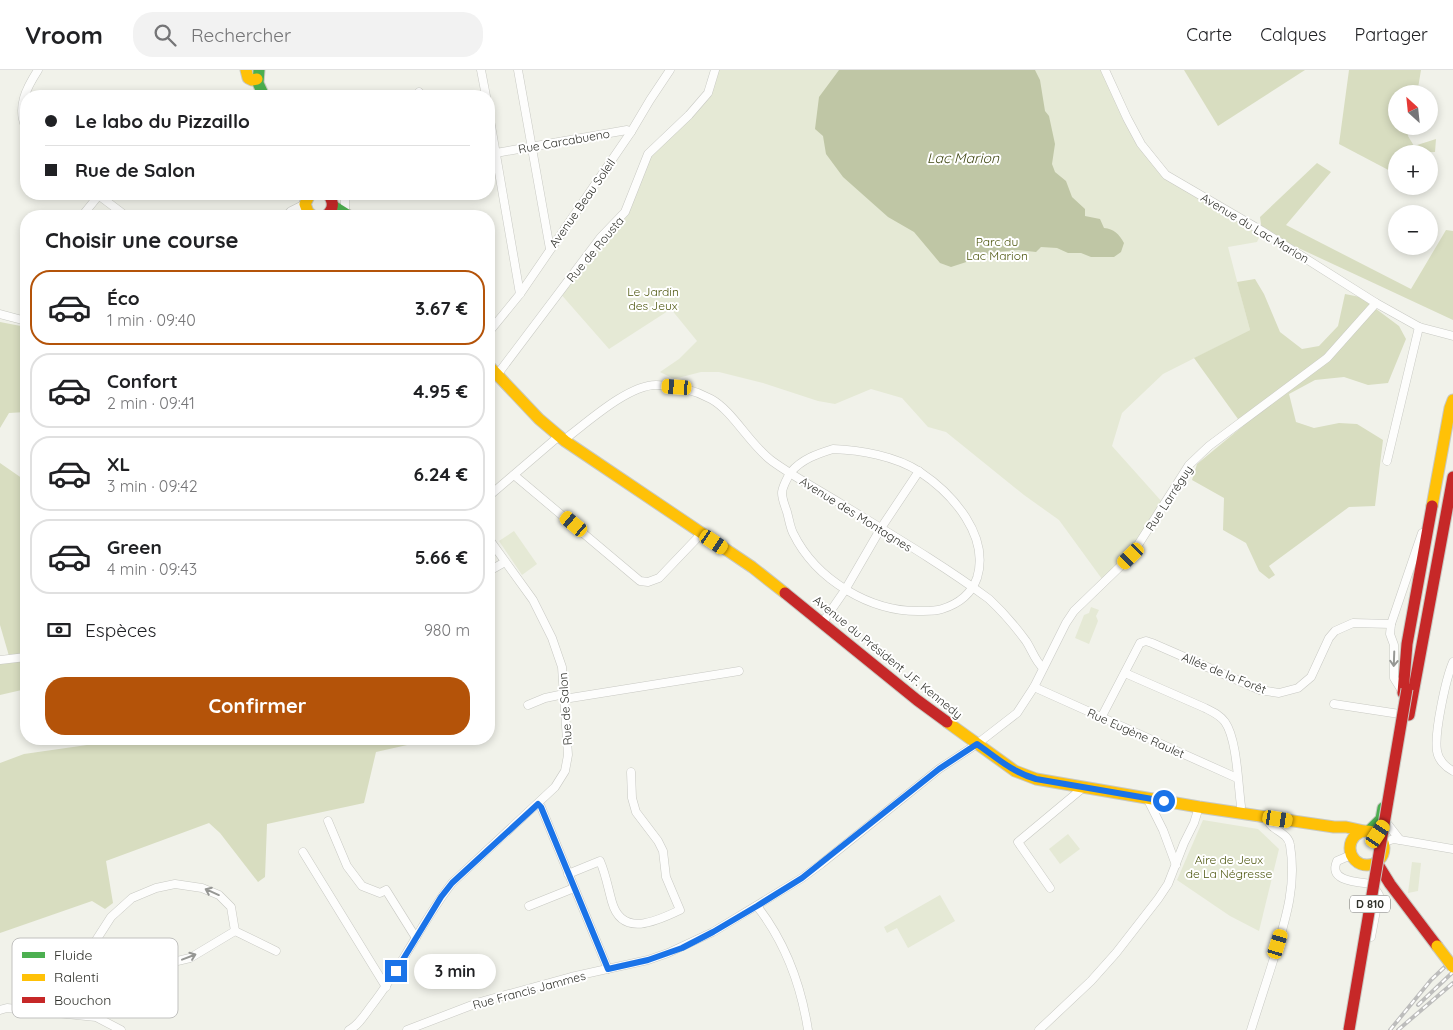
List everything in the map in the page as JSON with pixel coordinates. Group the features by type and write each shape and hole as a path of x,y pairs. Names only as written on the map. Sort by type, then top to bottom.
{"main road":[{"path":"246,70 248,79 252,80 258,75 262,90"},
{"name":"Avenue du Président J.F. Kennedy","path":"495,373 539,419 562,439 752,567 823,622 917,700 1014,772 1025,776 1199,807 1334,827 1346,827 1374,835"},
{"path":"1351,841 1356,835 1374,835 1386,822 1392,811 1404,714 1403,693 1407,644 1430,511 1453,400"},
{"name":"D 810","path":"1348,1030 1453,420"},
{"path":"1374,835 1381,819 1435,582 1453,477"},
{"path":"1334,827 1346,834 1351,841 1351,855 1354,860 1362,865 1377,863 1384,855 1374,835"},
{"path":"1377,863 1390,884 1453,967"}],"street":[{"path":"27,90 38,70"},
{"path":"481,70 485,90"},
{"path":"518,70 550,249"},
{"name":"Avenue Beau Soleil","path":"495,325 520,294 631,132 670,70"},
{"name":"Rue de Rousta","path":"497,375 601,237 625,212 648,154 689,115 708,93 715,70"},
{"name":"Avenue du Lac Marion","path":"1105,70 1141,144 1166,175 1262,231 1376,303 1419,327 1453,336"},
{"name":"Rue Carcabueno","path":"496,153 627,130 631,132"},
{"path":"495,147 520,294"},
{"path":"106,200 118,210"},
{"path":"292,210 307,200"},
{"name":"Rue Larréguy","path":"977,744 1017,713 1034,687 1066,623 1074,612 1131,556 1189,465 1209,446 1327,358 1376,303"},
{"path":"0,314 20,319"},
{"path":"1387,461 1419,327"},
{"name":"Avenue des Montagnes","path":"562,439 569,436 622,397 654,385 677,387 693,391 712,400 724,409 770,460 974,588 1004,613 1027,643 1039,665 1044,668"},
{"path":"495,491 562,439"},
{"path":"833,449 856,450 887,457 919,471 944,492 963,513 975,535 979,547 980,568 974,588 964,598 951,606 938,610 914,611 872,603 846,590 826,575 808,556 792,533 782,494 790,473 809,456 833,449"},
{"path":"823,622 846,590 881,528 919,471"},
{"path":"514,475 589,536 640,581 648,582 659,578 702,533"},
{"path":"1403,693 1394,678 1394,645 1390,634 1391,624 1430,511"},
{"name":"Rue de Salon","path":"353,1029 386,987 441,897 452,883 538,804 555,787 565,771 568,756 562,668 552,638 533,600 495,548"},
{"path":"495,568 505,562"},
{"name":"Allée de la Forêt","path":"1101,718 1140,643 1146,642 1260,690 1279,693 1298,688 1311,677 1335,631 1353,623 1391,624"},
{"path":"0,651 1,660 20,658"},
{"path":"1453,662 1448,674 1440,719 1437,751 1445,766 1453,771"},
{"path":"528,705 545,698 739,671"},
{"path":"1125,673 1218,715 1228,728 1235,755 1241,806 1240,813"},
{"name":"Rue Eugène Raulet","path":"1034,687 1237,778"},
{"path":"1334,704 1404,714"},
{"name":"Rue Francis Jammes","path":"407,1030 480,1002 571,977 648,960 682,948 713,932 802,878 939,769 977,744"},
{"path":"568,874 600,861 607,877 612,904 620,918 637,926 659,920 680,910 666,877 662,851 658,841 636,812 632,798 631,772"},
{"path":"1050,888 1018,842 1084,787"},
{"path":"1147,798 1176,864"},
{"path":"538,804 541,807 608,969"},
{"path":"1039,1030 1076,997 1116,953 1158,899 1168,884 1199,807"},
{"path":"1251,1030 1288,911 1292,879 1293,865 1290,841 1271,826 1267,817"},
{"path":"328,822 347,866 362,886 380,893 386,890 416,938"},
{"path":"1386,822 1400,840"},
{"path":"1374,835 1453,849"},
{"path":"1167,842 1173,844 1184,843"},
{"path":"302,852 386,987"},
{"path":"1351,855 1337,862 1335,872 1338,877 1372,884 1379,895 1354,1030"},
{"path":"98,938 111,917 132,898 156,888 175,884 202,888 219,895 230,907 235,931"},
{"path":"529,906 574,888"},
{"path":"757,906 791,963 808,1030"},
{"path":"178,961 190,958 235,931"},
{"path":"235,931 276,951"},
{"path":"98,1018 121,1030"}],"green space":[{"name":"Parc du Lac Marion","path":"715,70 1105,70 1127,118 1166,175 1262,231 1257,242 1228,247 1250,330 1163,374 1122,413 1112,446 1163,503 1129,552 1102,579 1059,520 1024,495 946,432 928,427 902,398 871,389 835,404 818,401 763,383 719,372 701,372 674,379 660,372 679,359 697,341 671,309 609,349 559,292 625,212 648,154 707,93"},
{"path":"514,531 537,564 522,575 499,541"},
{"path":"1091,607 1099,610 1096,616 1098,621 1089,644 1075,638 1084,615 1089,613"},
{"name":"Aire de Jeux de La Négresse","path":"1203,820 1258,829 1279,849 1259,931 1230,916 1177,880"},
{"path":"1068,834 1080,849 1060,864 1049,849"},
{"path":"1412,862 1421,863 1418,891 1408,893"},
{"path":"940,895 955,921 908,948 897,928 887,933 884,927"}],"shaded area":[{"path":"1184,70 1305,70 1218,126"},
{"path":"1349,70 1421,70 1418,85 1388,85 1388,135 1408,135 1413,145 1388,145 1388,170 1339,144"},
{"path":"1436,139 1436,145 1417,145"},
{"path":"1317,163 1331,172 1286,225 1411,289 1431,255 1438,255 1438,243 1446,230 1453,231 1453,320 1262,231 1260,217"},
{"path":"1255,279 1264,294 1280,332 1302,349 1319,346 1338,326 1345,294 1360,297 1399,326 1406,339 1388,383 1368,385 1344,377 1315,380 1289,394 1296,422 1314,428 1339,423 1357,424 1383,440 1375,506 1349,507 1269,566 1275,575 1269,579 1259,571 1246,543 1223,530 1224,498 1192,480 1197,464 1243,426 1194,358 1250,330 1237,282"},
{"path":"0,322 20,326 20,412 9,413 0,428"},
{"path":"0,463 20,477 20,690 0,695 0,660 9,656 0,625"},
{"path":"87,745 407,745 376,752 364,803 267,824 265,877 258,882 220,833 209,823 106,861 113,903 105,909 92,901 0,933 0,763 24,754"}],"water":[{"name":"Lac Marion","path":"839,70 1035,70 1040,80 1045,111 1049,116 1055,144 1052,164 1055,172 1066,181 1072,197 1085,209 1085,216 1100,219 1104,228 1116,232 1124,243 1121,252 1114,257 1091,257 1081,253 1068,253 1057,248 1041,247 1036,252 1018,250 997,252 951,267 940,263 914,232 888,217 843,177 826,154 823,136 815,129 819,97"}],"railway":[{"path":"1390,1030 1431,980 1453,959"},
{"path":"1418,1005 1453,972"},
{"path":"1398,1030 1453,983"}],"traffic: fast":[{"path":"259,70 258,83 261,90"},
{"path":"333,206 339,210"},
{"path":"1369,831 1381,819 1383,808"}],"traffic: slow":[{"path":"246,70 248,78 252,80 257,79"},
{"path":"307,200 305,204 307,210"},
{"path":"495,372 539,419 565,441 752,567 785,593"},
{"path":"1432,506 1453,400"},
{"path":"947,722 1015,771 1036,779 1199,807 1364,831"},
{"path":"1367,831 1374,832 1379,836 1383,841 1384,848 1383,855 1379,860 1374,864 1367,865 1360,864 1355,860 1351,855 1350,848 1351,841 1355,836 1360,832 1367,831"},
{"path":"1437,946 1453,967"}],"traffic: jam":[{"path":"331,200 331,210"},
{"path":"1409,715 1453,477"},
{"path":"1403,693 1407,644 1432,506"},
{"path":"785,593 947,722"},
{"path":"1349,1030 1407,689"},
{"path":"1377,863 1390,884 1437,946"}],"route":[{"path":"396,971 441,897 452,883 538,804 541,807 608,969 648,960 682,948 757,906 802,878 939,769 977,744 1014,772 1025,776 1164,801"}],"park label":[{"name":"Le Jardin des Jeux","path":"653,298"}]}
